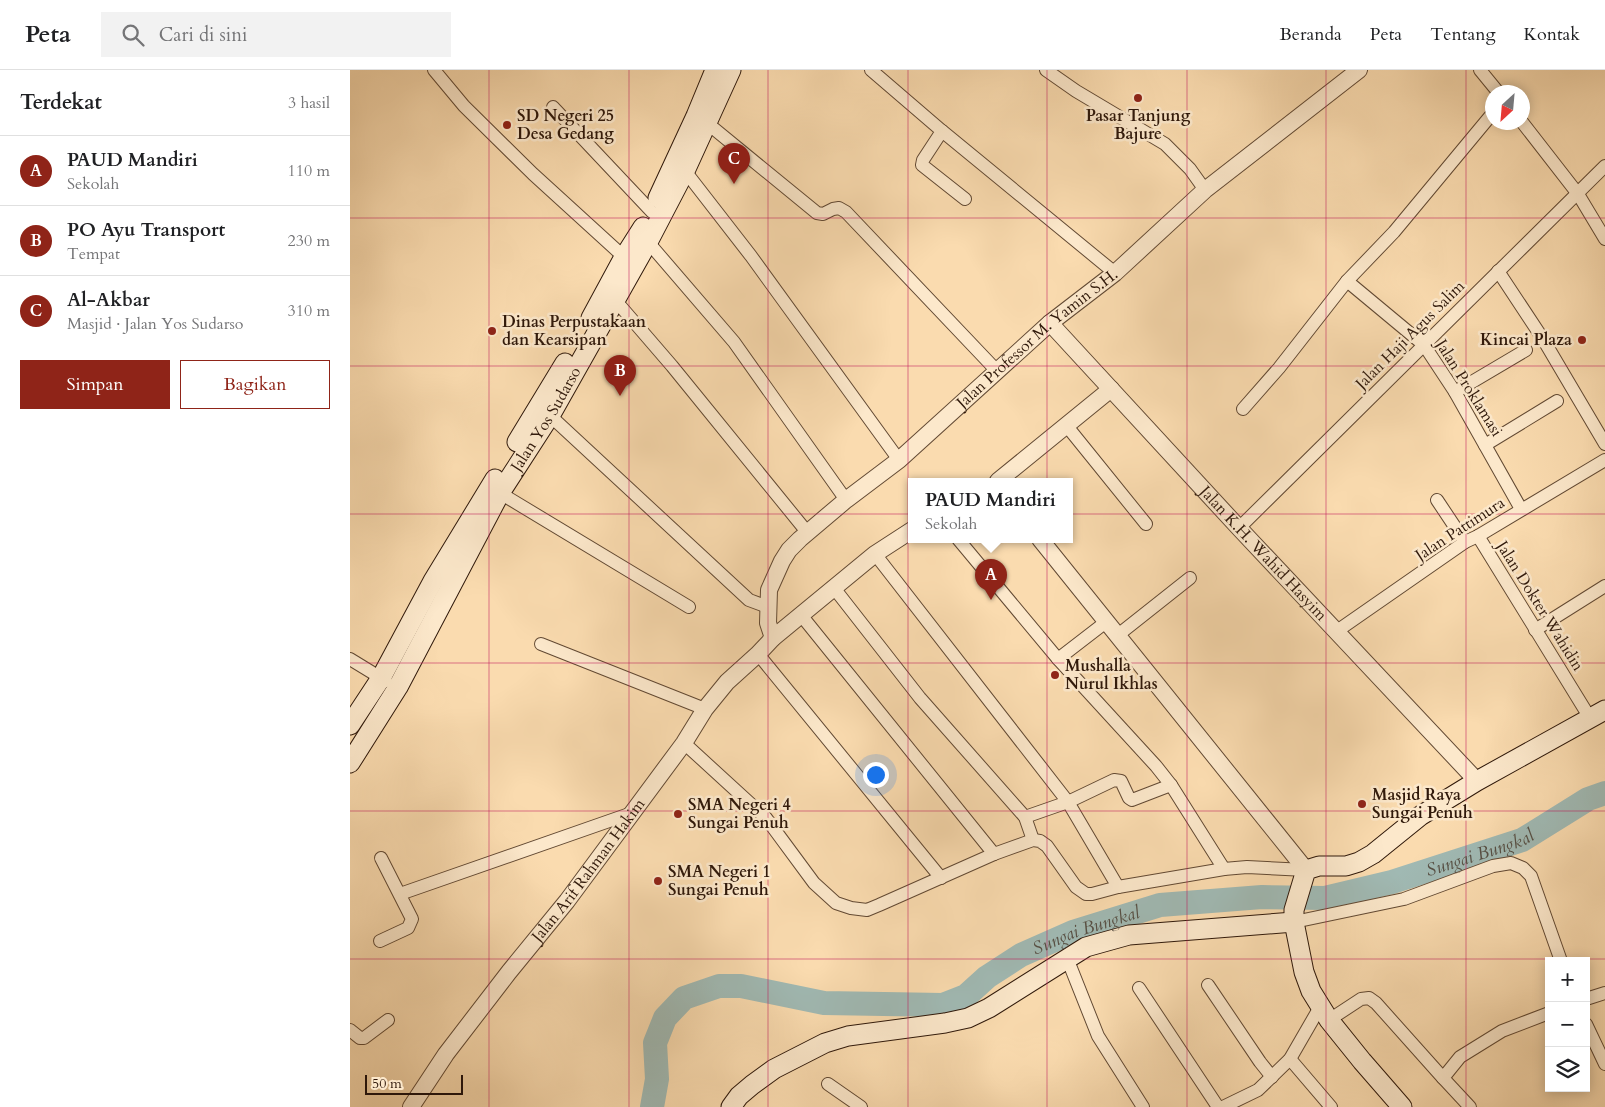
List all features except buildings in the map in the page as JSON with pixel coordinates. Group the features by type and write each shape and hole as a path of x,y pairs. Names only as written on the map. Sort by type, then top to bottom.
{"main road":[{"name":"Jalan Yos Sudarso","path":"350,725 380,678 433,581 616,301 648,242 686,159 696,116 715,70"},
{"name":"Jalan Yos Sudarso","path":"350,763 398,687 624,257 707,123 731,70"},
{"path":"1402,1107 1324,1013 1311,991 1304,972 1294,916 1306,870 1319,866 1346,866 1359,862 1373,854 1420,816 1477,781 1597,714"},
{"path":"731,1107 739,1096 752,1084 774,1069 825,1043 848,1036 946,1023 968,1018 989,1008 1086,947 1129,935 1294,916"}],"street":[{"path":"434,70 464,106 484,126 533,174 624,257"},
{"path":"871,70 1115,273"},
{"path":"1046,70 1076,91 1165,144 1190,168 1205,190"},
{"name":"Jalan Professor M. Yamin S.H.","path":"772,638 768,623 769,590 789,550 846,500 898,460 1050,323 1115,273 1205,190 1359,70"},
{"path":"1480,70 1492,85"},
{"path":"553,107 652,212"},
{"path":"1244,409 1279,368 1347,281 1394,232 1485,122"},
{"path":"707,123 817,213 823,214 839,208 846,212 997,371"},
{"path":"1528,130 1578,194 1605,239"},
{"path":"942,131 923,160 922,165 964,199"},
{"path":"686,159 755,262 898,460"},
{"name":"Jalan Haji Agus Salim","path":"1239,528 1605,166"},
{"path":"648,242 734,342 846,500"},
{"path":"1498,271 1543,339 1605,444"},
{"name":"Jalan Proklamasi","path":"1347,281 1424,345 1455,392 1521,509"},
{"path":"616,301 678,373 808,532"},
{"name":"Jalan K.H. Wahid Hasyim","path":"1050,323 1239,528 1477,781"},
{"path":"1455,392 1526,350"},
{"path":"1002,478 1112,389"},
{"path":"1485,445 1558,402"},
{"path":"545,410 749,600 768,607"},
{"path":"1066,425 1146,524"},
{"name":"Jalan Pattimura","path":"1337,631 1465,542 1605,460"},
{"path":"500,493 689,607"},
{"path":"1436,500 1465,542"},
{"name":"Jalan Arif Rahman Hakim","path":"411,1107 446,1054 567,901 727,682 758,654 772,638 875,554 908,533"},
{"name":"Jalan Dokter Wahidin","path":"1478,536 1535,630 1597,714"},
{"path":"961,543 1058,659 1156,766 1171,785 1224,869"},
{"path":"1043,543 1306,870"},
{"path":"875,554 1068,802 1118,887"},
{"path":"1118,635 1190,578"},
{"path":"1535,630 1605,586"},
{"path":"834,588 920,698 1025,817 1033,840"},
{"path":"801,615 994,854"},
{"path":"1058,659 1106,622"},
{"path":"541,644 705,710"},
{"path":"758,654 941,878"},
{"path":"350,659 398,687"},
{"path":"684,743 766,818 814,883 836,903 851,908 867,910 994,854 1033,840 1040,841 1048,846 1080,892 1086,894 1224,869 1247,867 1306,870"},
{"path":"1025,817 1068,802 1114,780 1121,781 1131,799 1171,785"},
{"path":"400,894 632,813"},
{"path":"380,858 412,919 408,928 380,941"},
{"path":"1294,916 1404,899 1493,866 1511,863 1522,868 1531,876 1560,957"},
{"path":"1068,958 1098,1036 1143,1107"},
{"path":"1208,985 1272,1077"},
{"path":"1139,988 1218,1107"},
{"path":"1590,998 1605,993"},
{"path":"1223,1107 1258,1090 1272,1077 1290,1059 1324,1013 1361,999 1369,998 1376,1003 1470,1107"},
{"path":"1443,1078 1460,1056 1502,1031 1545,1015"},
{"path":"350,1030 360,1038 364,1038 388,1020"},
{"path":"1590,1032 1605,1064"},
{"path":"1290,1059 1331,1107"},
{"path":"828,1084 860,1107"}],"waterway":[{"name":"Sungai Bungkal","path":"652,1107 657,1079 655,1043 665,1018 684,998 719,986 741,986 824,1003 943,1005 966,996 987,977 1021,955 1073,932 1160,905 1262,897 1325,898 1392,882 1522,840 1588,799 1605,793"}],"place":[{"name":"Pasar Tanjung Bajure","path":"1138,98"},
{"name":"SD Negeri 25 Desa Gedang","path":"507,125"},
{"name":"Al-Akbar","path":"734,184"},
{"name":"Dinas Perpustakaan dan Kearsipan","path":"492,331"},
{"name":"Kincai Plaza","path":"1582,340"},
{"name":"PO Ayu Transport","path":"620,396"},
{"name":"PAUD Mandiri","path":"991,600"},
{"name":"Mushalla Nurul Ikhlas","path":"1055,675"},
{"name":"Masjid Raya Sungai Penuh","path":"1362,804"},
{"name":"SMA Negeri 4 Sungai Penuh","path":"678,814"},
{"name":"SMA Negeri 1 Sungai Penuh","path":"658,881"}]}
